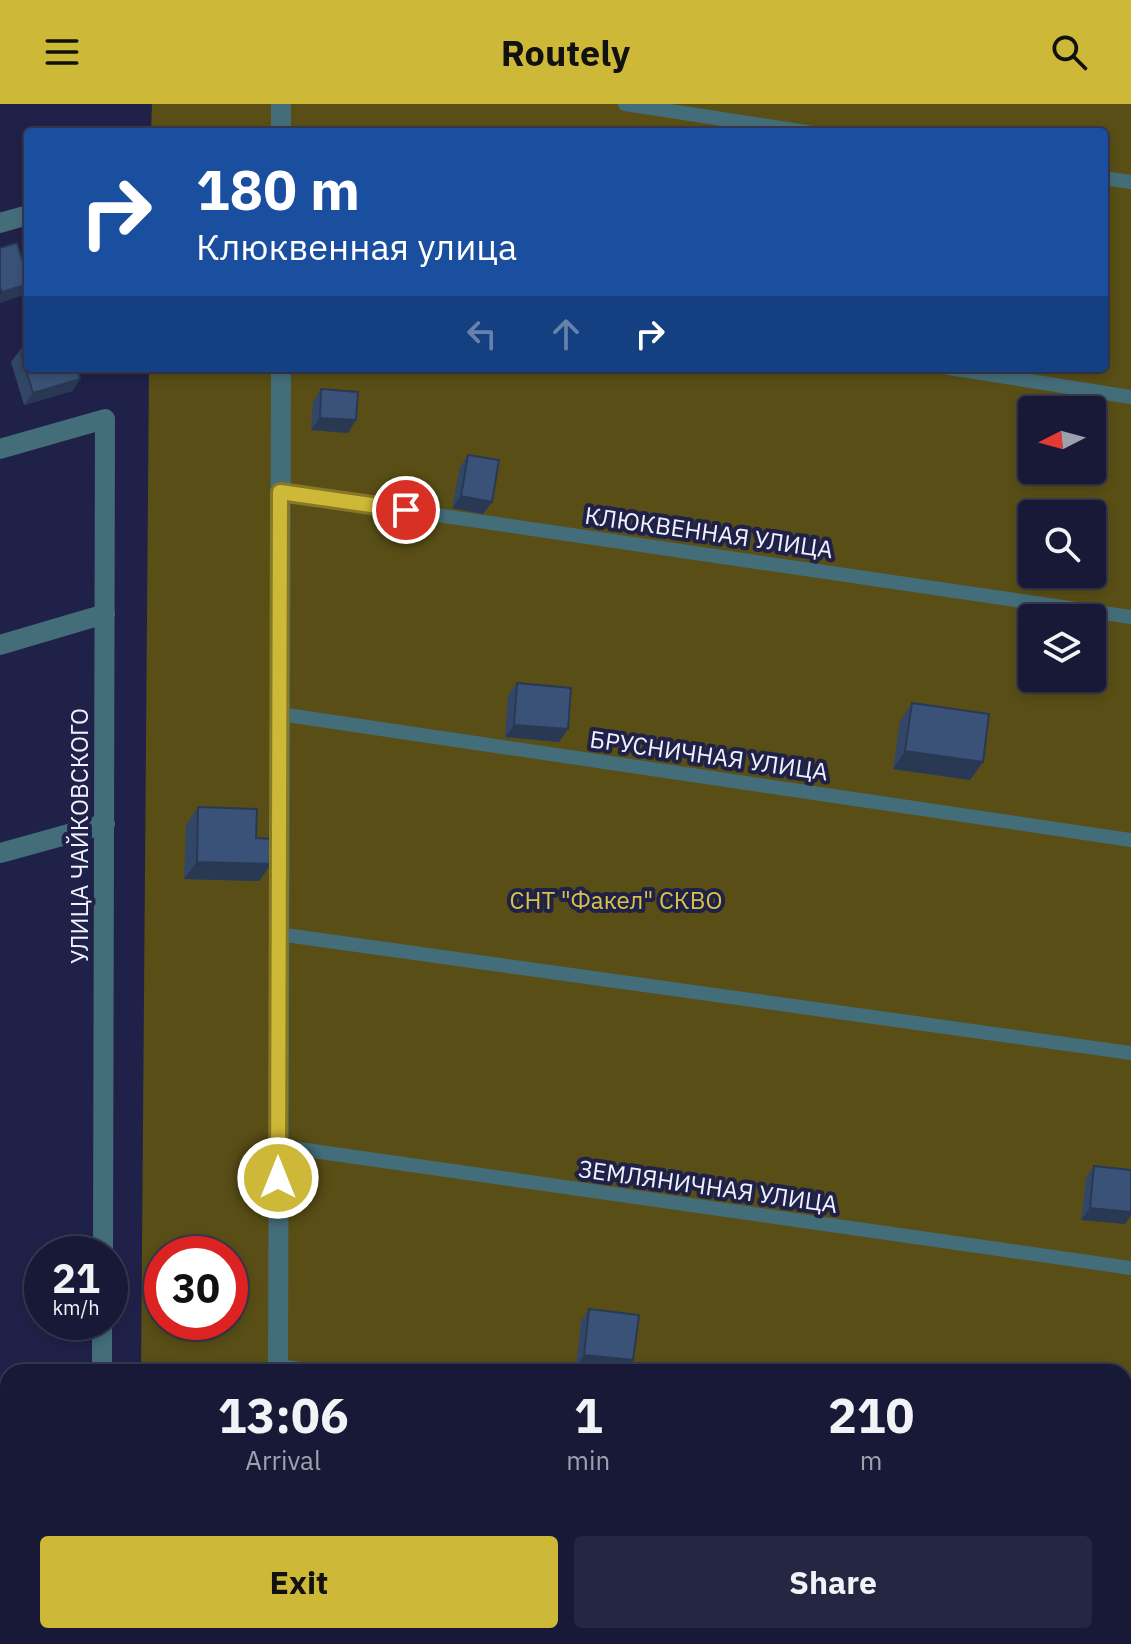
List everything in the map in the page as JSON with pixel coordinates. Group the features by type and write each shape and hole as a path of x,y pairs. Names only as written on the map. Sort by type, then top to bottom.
{"street":[{"path":"281,104 281,128"},
{"path":"0,223 24,216"},
{"path":"278,1364 281,372"},
{"name":"УЛИЦА ЧАЙКОВСКОГО","path":"0,449 105,419 103,1236"},
{"path":"0,645 105,614"},
{"path":"0,853 105,824"},
{"path":"102,1340 102,1364"}],"lane":[{"path":"625,104 781,128"},
{"path":"1108,179 1131,182"},
{"path":"974,372 1131,397"},
{"name":"КЛЮКВЕННАЯ УЛИЦА","path":"280,492 1131,617"},
{"name":"БРУСНИЧНАЯ УЛИЦА","path":"280,714 1131,840"},
{"path":"278,934 1131,1053"},
{"name":"ЗЕМЛЯНИЧНАЯ УЛИЦА","path":"278,1146 1131,1268"}],"green space":[{"name":"СНТ \"Факел\" СКВО","path":"152,104 1131,104 1131,1364 141,1364 149,372 1108,372 1108,128 151,128"}],"building":[{"path":"17,243 24,265 24,285 2,292 0,248"},
{"path":"27,372 78,372 80,379 33,393"},
{"path":"321,389 358,392 356,420 320,418"},
{"path":"468,455 499,460 492,502 461,496"},
{"path":"517,683 571,688 568,729 514,725"},
{"path":"912,703 989,714 983,762 905,751"},
{"path":"198,807 257,809 256,838 272,839 271,864 197,862"},
{"path":"1094,1166 1131,1170 1131,1212 1090,1208"},
{"path":"589,1309 639,1315 633,1360 584,1355"}],"route":[{"path":"278,1178 280,492 406,510"}]}
